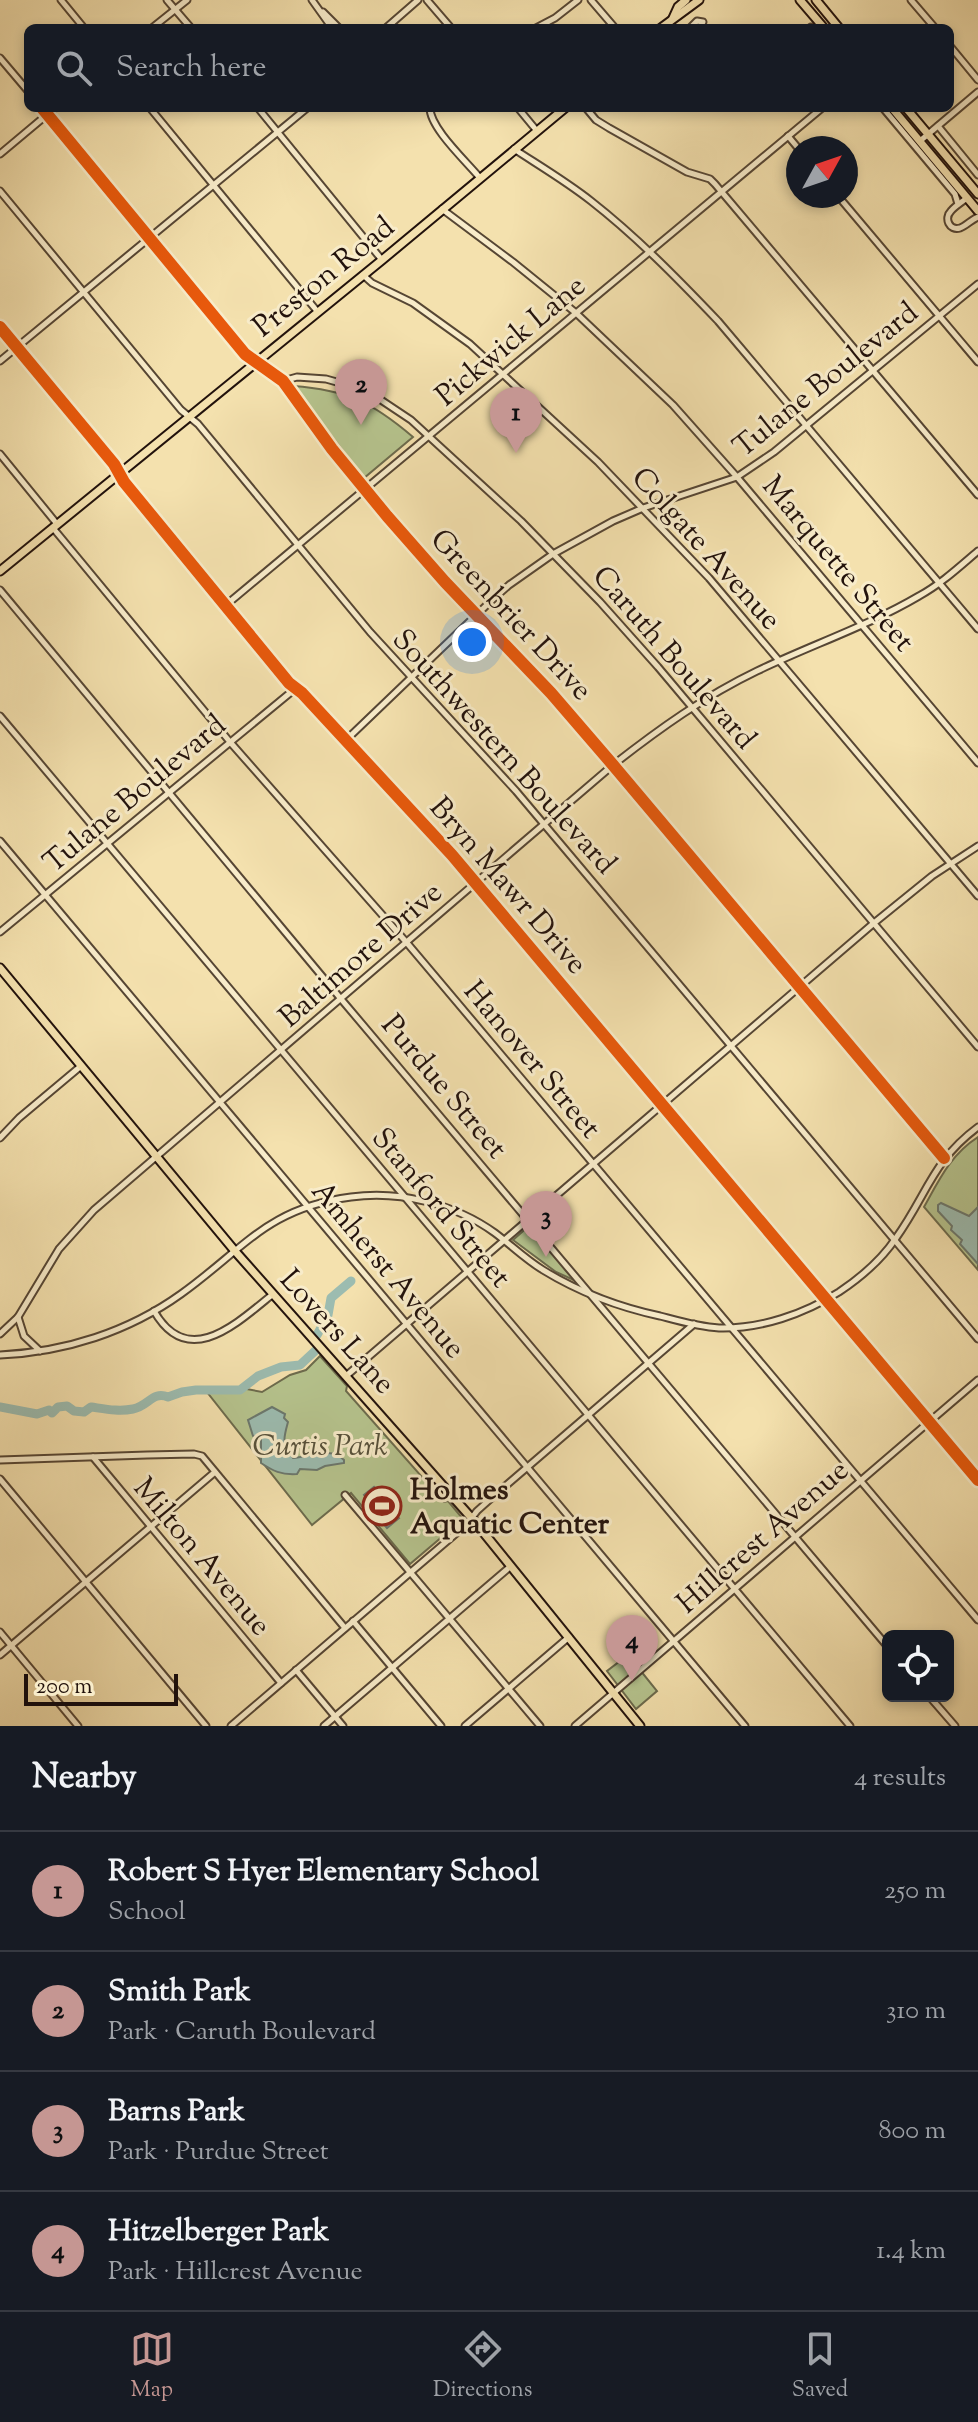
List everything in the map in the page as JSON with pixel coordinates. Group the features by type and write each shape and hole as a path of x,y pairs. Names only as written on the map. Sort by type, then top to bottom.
{"main road":[{"path":"677,10 687,2 699,0"},
{"path":"800,0 821,24"},
{"path":"816,0 836,24"},
{"name":"Preston Road","path":"0,571 560,112"},
{"path":"895,112 978,214"},
{"path":"909,112 978,194"},
{"path":"967,198 978,201"},
{"name":"Lovers Lane","path":"0,968 234,1250 471,1517 640,1726"}],"street":[{"path":"61,0 81,24"},
{"path":"167,0 188,24"},
{"path":"157,24 187,0"},
{"path":"312,0 330,24"},
{"path":"391,24 418,0"},
{"path":"427,0 448,24"},
{"path":"544,24 578,0"},
{"path":"591,0 612,24"},
{"path":"911,0 932,24"},
{"path":"322,12 336,24"},
{"path":"694,24 703,22"},
{"path":"954,51 978,80"},
{"path":"0,58 24,86"},
{"path":"920,141 978,92"},
{"path":"0,154 50,112"},
{"path":"153,112 317,311"},
{"path":"261,112 382,260"},
{"path":"0,361 302,112"},
{"path":"429,112 435,125 480,178"},
{"path":"521,112 537,131"},
{"path":"589,112 609,128 687,172 710,179 978,495"},
{"name":"Pickwick Lane","path":"788,136 817,112"},
{"path":"886,112 955,194 958,204"},
{"name":"Greenbrier Drive","path":"47,114 245,354 283,381 364,490 551,693 944,1158"},
{"path":"938,126 978,175"},
{"name":"Pickwick Lane","path":"226,605 786,138"},
{"path":"514,149 589,199 650,253 718,321 978,629"},
{"name":"Southwestern Boulevard","path":"0,191 410,678 545,825 978,1339"},
{"path":"967,198 948,214 947,221 951,226 960,228 978,214"},
{"path":"848,208 978,362"},
{"name":"Marquette Street","path":"442,209 576,313 648,379 737,477 978,763"},
{"name":"Colgate Avenue","path":"362,274 372,283 413,303 440,321 504,374 643,508 709,578 978,896"},
{"name":"Tulane Boulevard","path":"345,741 509,585 553,554 613,521 737,477 774,452 978,284"},
{"name":"Bryn Mawr Drive","path":"0,327 289,683 420,819 978,1480"},
{"name":"Caruth Boulevard","path":"283,381 310,377 358,388 394,407 429,436 553,554 692,707 978,1047"},
{"name":"Hanover Street","path":"0,454 230,742 407,943 978,1620"},
{"name":"Baltimore Drive","path":"0,1334 18,1317 69,1235 94,1210 649,736 737,681 862,626 939,583 978,551"},
{"name":"Purdue Street","path":"0,590 882,1640"},
{"name":"Tulane Boulevard","path":"0,932 296,688"},
{"name":"Stanford Street","path":"0,716 850,1726"},
{"name":"Amherst Avenue","path":"0,841 745,1726"},
{"path":"346,1376 914,889 978,846"},
{"path":"0,1138 81,1066"},
{"path":"0,1355 41,1351 95,1338 154,1311 192,1286 269,1224 308,1207 351,1197 405,1197 471,1219 541,1269 592,1296 638,1311 694,1324 731,1328 783,1318 826,1300 864,1273 895,1240 944,1158 978,1127"},
{"path":"154,1311 160,1323 172,1334 185,1340 198,1341 212,1337 233,1324 273,1294"},
{"path":"18,1317 24,1336 41,1351"},
{"path":"231,1726 694,1324"},
{"name":"Hillcrest Avenue","path":"575,1726 978,1380"},
{"path":"0,1460 199,1455 345,1628"},
{"name":"Milton Avenue","path":"93,1457 281,1683"},
{"path":"0,1655 215,1472"},
{"path":"0,1479 206,1726"},
{"path":"345,1495 540,1726"},
{"path":"324,1726 511,1566"},
{"path":"353,1621 441,1726"},
{"path":"0,1632 78,1726"},
{"path":"468,1724 569,1637"},
{"path":"296,1670 343,1726"},
{"path":"934,1702 955,1726"},
{"path":"238,1719 244,1726"}],"green space":[{"path":"293,386 329,391 358,400 385,415 413,437 364,478"},
{"path":"978,1137 978,1270 924,1207 953,1160"},
{"path":"530,1225 578,1282 556,1272 513,1240"},
{"name":"Curtis Park","path":"320,1356 347,1386 346,1391 444,1502 448,1501 463,1519 410,1564 351,1493 312,1525 203,1387 236,1387 262,1392 290,1375 306,1370"},
{"path":"628,1655 657,1691 636,1709 607,1671"}],"shaded area":[{"path":"941,1203 969,1216 978,1207 978,1264 938,1211"},
{"path":"272,1407 285,1414 288,1422 284,1441 293,1458 326,1453 339,1456 344,1463 317,1470 300,1469 297,1474 291,1474 278,1472 261,1463 261,1438 253,1436 248,1420"},
{"name":"Holmes Aquatic Center","path":"374,1487 399,1518 387,1528 381,1521 384,1519 364,1495"}],"waterway":[{"path":"317,1335 328,1315 331,1298 351,1281"},
{"path":"0,1407 37,1414 49,1410 52,1413 58,1407 67,1406 84,1412 91,1407 122,1410 133,1409 158,1396 168,1397 196,1390 240,1390 258,1376 281,1367 300,1365 315,1351"}],"cycle path":[{"path":"45,112 245,354 283,381 332,449 387,516 551,693 944,1158"},
{"path":"0,327 289,683 302,693 452,855 978,1480"}],"place":[{"name":"Smith Park","path":"361,425"},
{"name":"Robert S Hyer Elementary School","path":"516,453"},
{"name":"Barns Park","path":"546,1257"},
{"name":"Holmes Aquatic Center","path":"382,1506"},
{"name":"Hitzelberger Park","path":"632,1681"}]}
